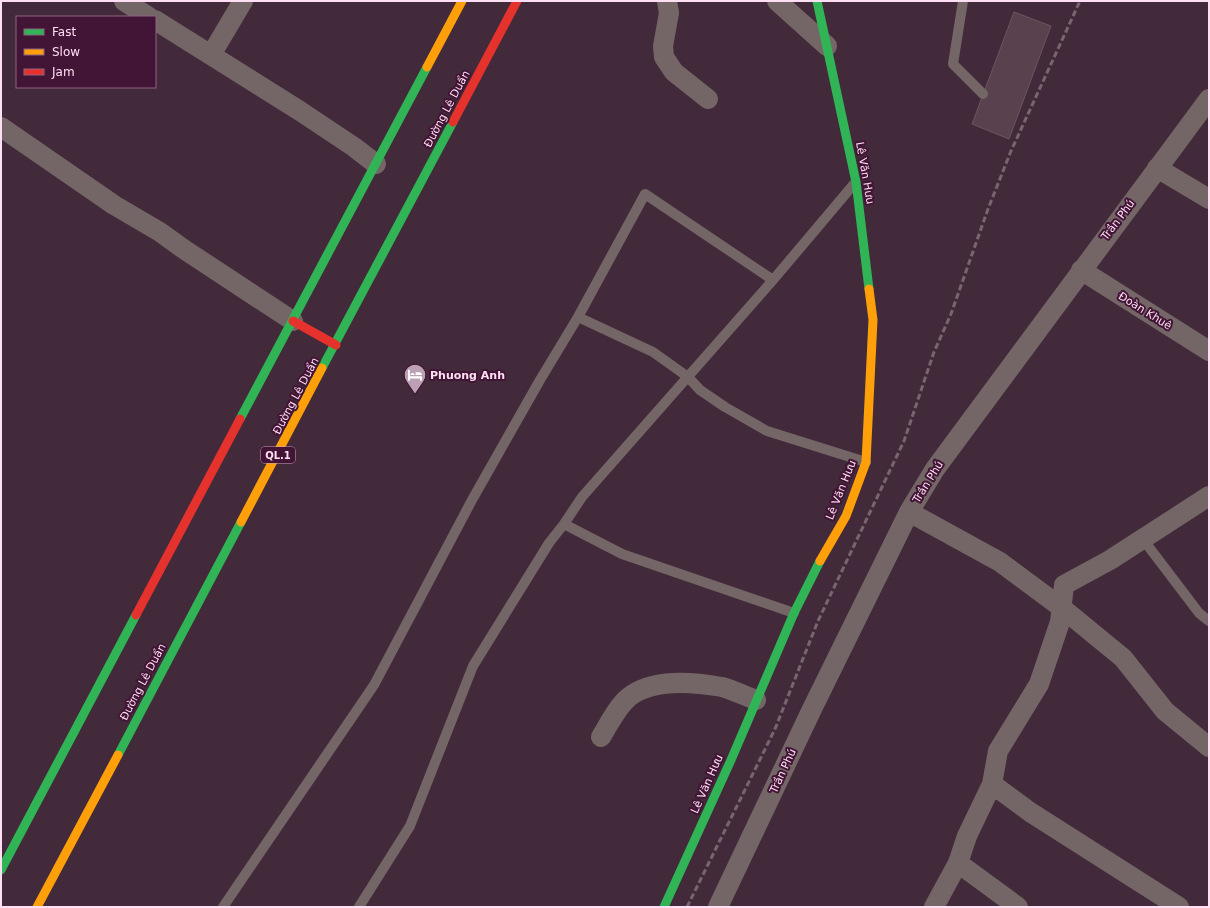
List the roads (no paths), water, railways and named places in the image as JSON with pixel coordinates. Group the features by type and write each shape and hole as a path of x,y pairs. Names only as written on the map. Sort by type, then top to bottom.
{"main road":[{"path":"1,870 462,1"},
{"name":"Đường Lê Duẩn","path":"37,907 517,1"},
{"name":"Lê Văn Hưu","path":"664,907 794,613 818,564 846,516 866,462 874,320 856,182 817,1"},
{"path":"293,321 336,345"}],"street":[{"path":"124,1 147,16"},
{"path":"210,55 243,1"},
{"path":"667,1 669,13 663,46 664,57 674,72 708,99"},
{"path":"777,1 827,46"},
{"path":"156,21 300,111 354,147 376,164"},
{"name":"Trần Phú","path":"718,907 812,709 910,512 935,469 1209,99"},
{"path":"1,127 114,205 160,232 293,321"},
{"path":"1157,168 1209,199"},
{"name":"Đoàn Khuê","path":"1081,270 1209,351"},
{"path":"934,907 958,863 967,836 992,784 998,751 1039,684 1060,622 1064,586 1110,560 1209,496"},
{"path":"910,512 1000,562 1062,608 1123,658 1165,711 1209,746"},
{"path":"601,737 612,718 628,698 648,686 675,684 723,687 756,700"},
{"path":"992,784 1030,812 1179,907"},
{"path":"958,863 1018,907"}],"lane":[{"path":"963,1 953,64 983,94"},
{"path":"359,907 410,826 473,666 549,543 582,497 773,280 856,182"},
{"path":"223,907 374,685 472,500 540,380 578,317 645,194 773,280"},
{"path":"578,317 653,352 688,377 700,390 725,408 767,432 866,462"},
{"path":"564,524 622,554 794,613"},
{"path":"1142,538 1199,613 1209,621"}],"railway":[{"path":"687,907 775,729 818,621 904,441 934,352 951,314 988,209 1011,151 1080,1"}],"place":[{"name":"Phuong Anh","path":"415,394"}]}
